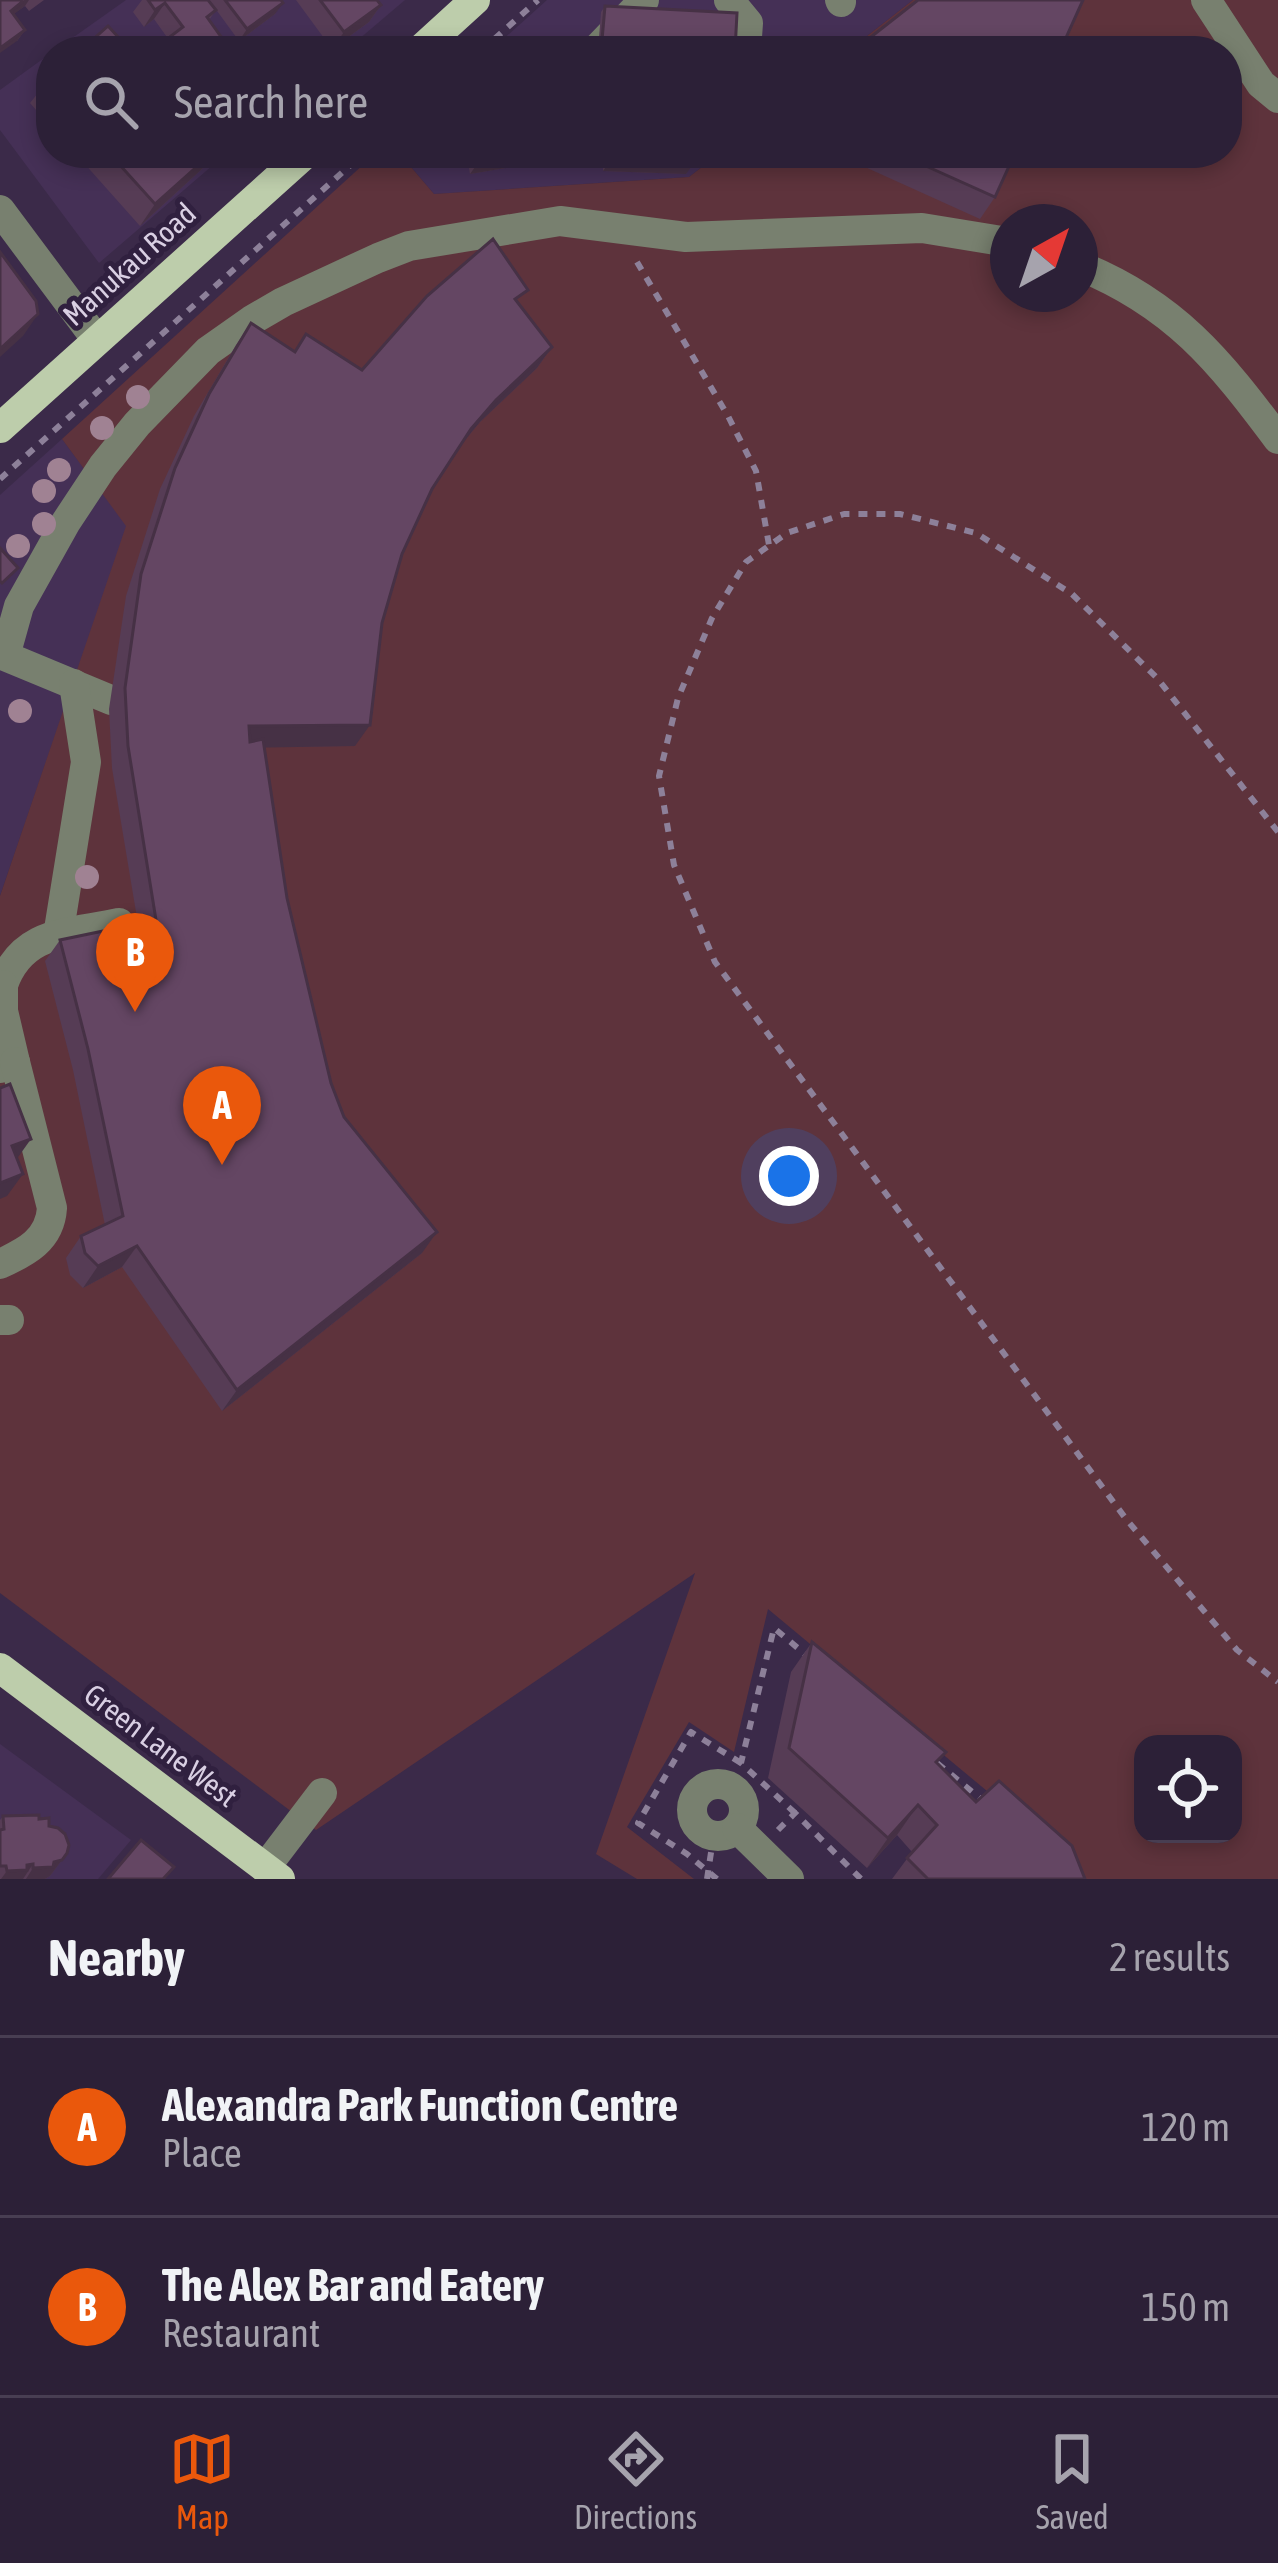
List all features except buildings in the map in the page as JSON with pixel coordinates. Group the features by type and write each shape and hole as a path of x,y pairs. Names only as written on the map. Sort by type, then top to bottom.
{"main road":[{"path":"436,36 476,0"},
{"name":"Manukau Road","path":"0,428 289,168"},
{"name":"Green Lane West","path":"0,1668 272,1874"}],"street":[{"path":"609,36 644,0"},
{"path":"729,0 748,22 747,36"},
{"path":"1206,0 1230,36"},
{"path":"1242,54 1278,98"},
{"path":"0,210 97,340"},
{"path":"111,700 3,663 20,606 66,522 137,424 208,351 252,320 333,277 410,246 560,221 686,237 922,228 990,239"},
{"path":"1098,273 1120,282 1176,320 1215,360 1278,440"},
{"path":"58,936 86,762 74,684"},
{"path":"0,1264 40,1240 51,1221 52,1208 8,1065 1,985 8,968 34,941 119,922"},
{"path":"272,1874 322,1793"},
{"path":"725,1832 789,1879"}],"path":[{"path":"498,36 538,0"},
{"path":"0,479 347,168"},
{"path":"616,228 756,471 769,545"},
{"path":"1278,832 1157,678 1072,594 976,533 901,514 844,514 787,533 746,562 712,618 678,698 659,776 674,865 715,962 1126,1519 1238,1650 1278,1682"},
{"path":"740,1763 774,1628 810,1658"},
{"path":"717,1879 638,1823 691,1732 740,1763 795,1813"},
{"path":"935,1762 989,1806"},
{"path":"707,1875 725,1832"}],"shaded area":[{"path":"126,0 405,0 363,36 75,36"},
{"path":"547,0 913,0 867,36 507,36"},
{"path":"913,0 1278,0 1278,1879 1051,1879 999,1801 768,1609 734,1752 689,1722 627,1827 694,1879 637,1879 596,1854 695,1573 316,1830 0,1593 0,896 126,526 62,439 360,168 412,168 434,194 689,177 701,168 1242,168 1242,36 867,36"},
{"path":"36,64 36,168 210,168 99,263 0,130 0,90"},
{"path":"412,168 701,168 689,177 434,194"},
{"path":"62,439 127,526 0,896 0,495"},
{"path":"0,1744 131,1840 98,1879 0,1879"}],"place":[{"name":"The Alex Bar and Eatery","path":"135,1012"},
{"name":"Alexandra Park Function Centre","path":"222,1165"}]}
